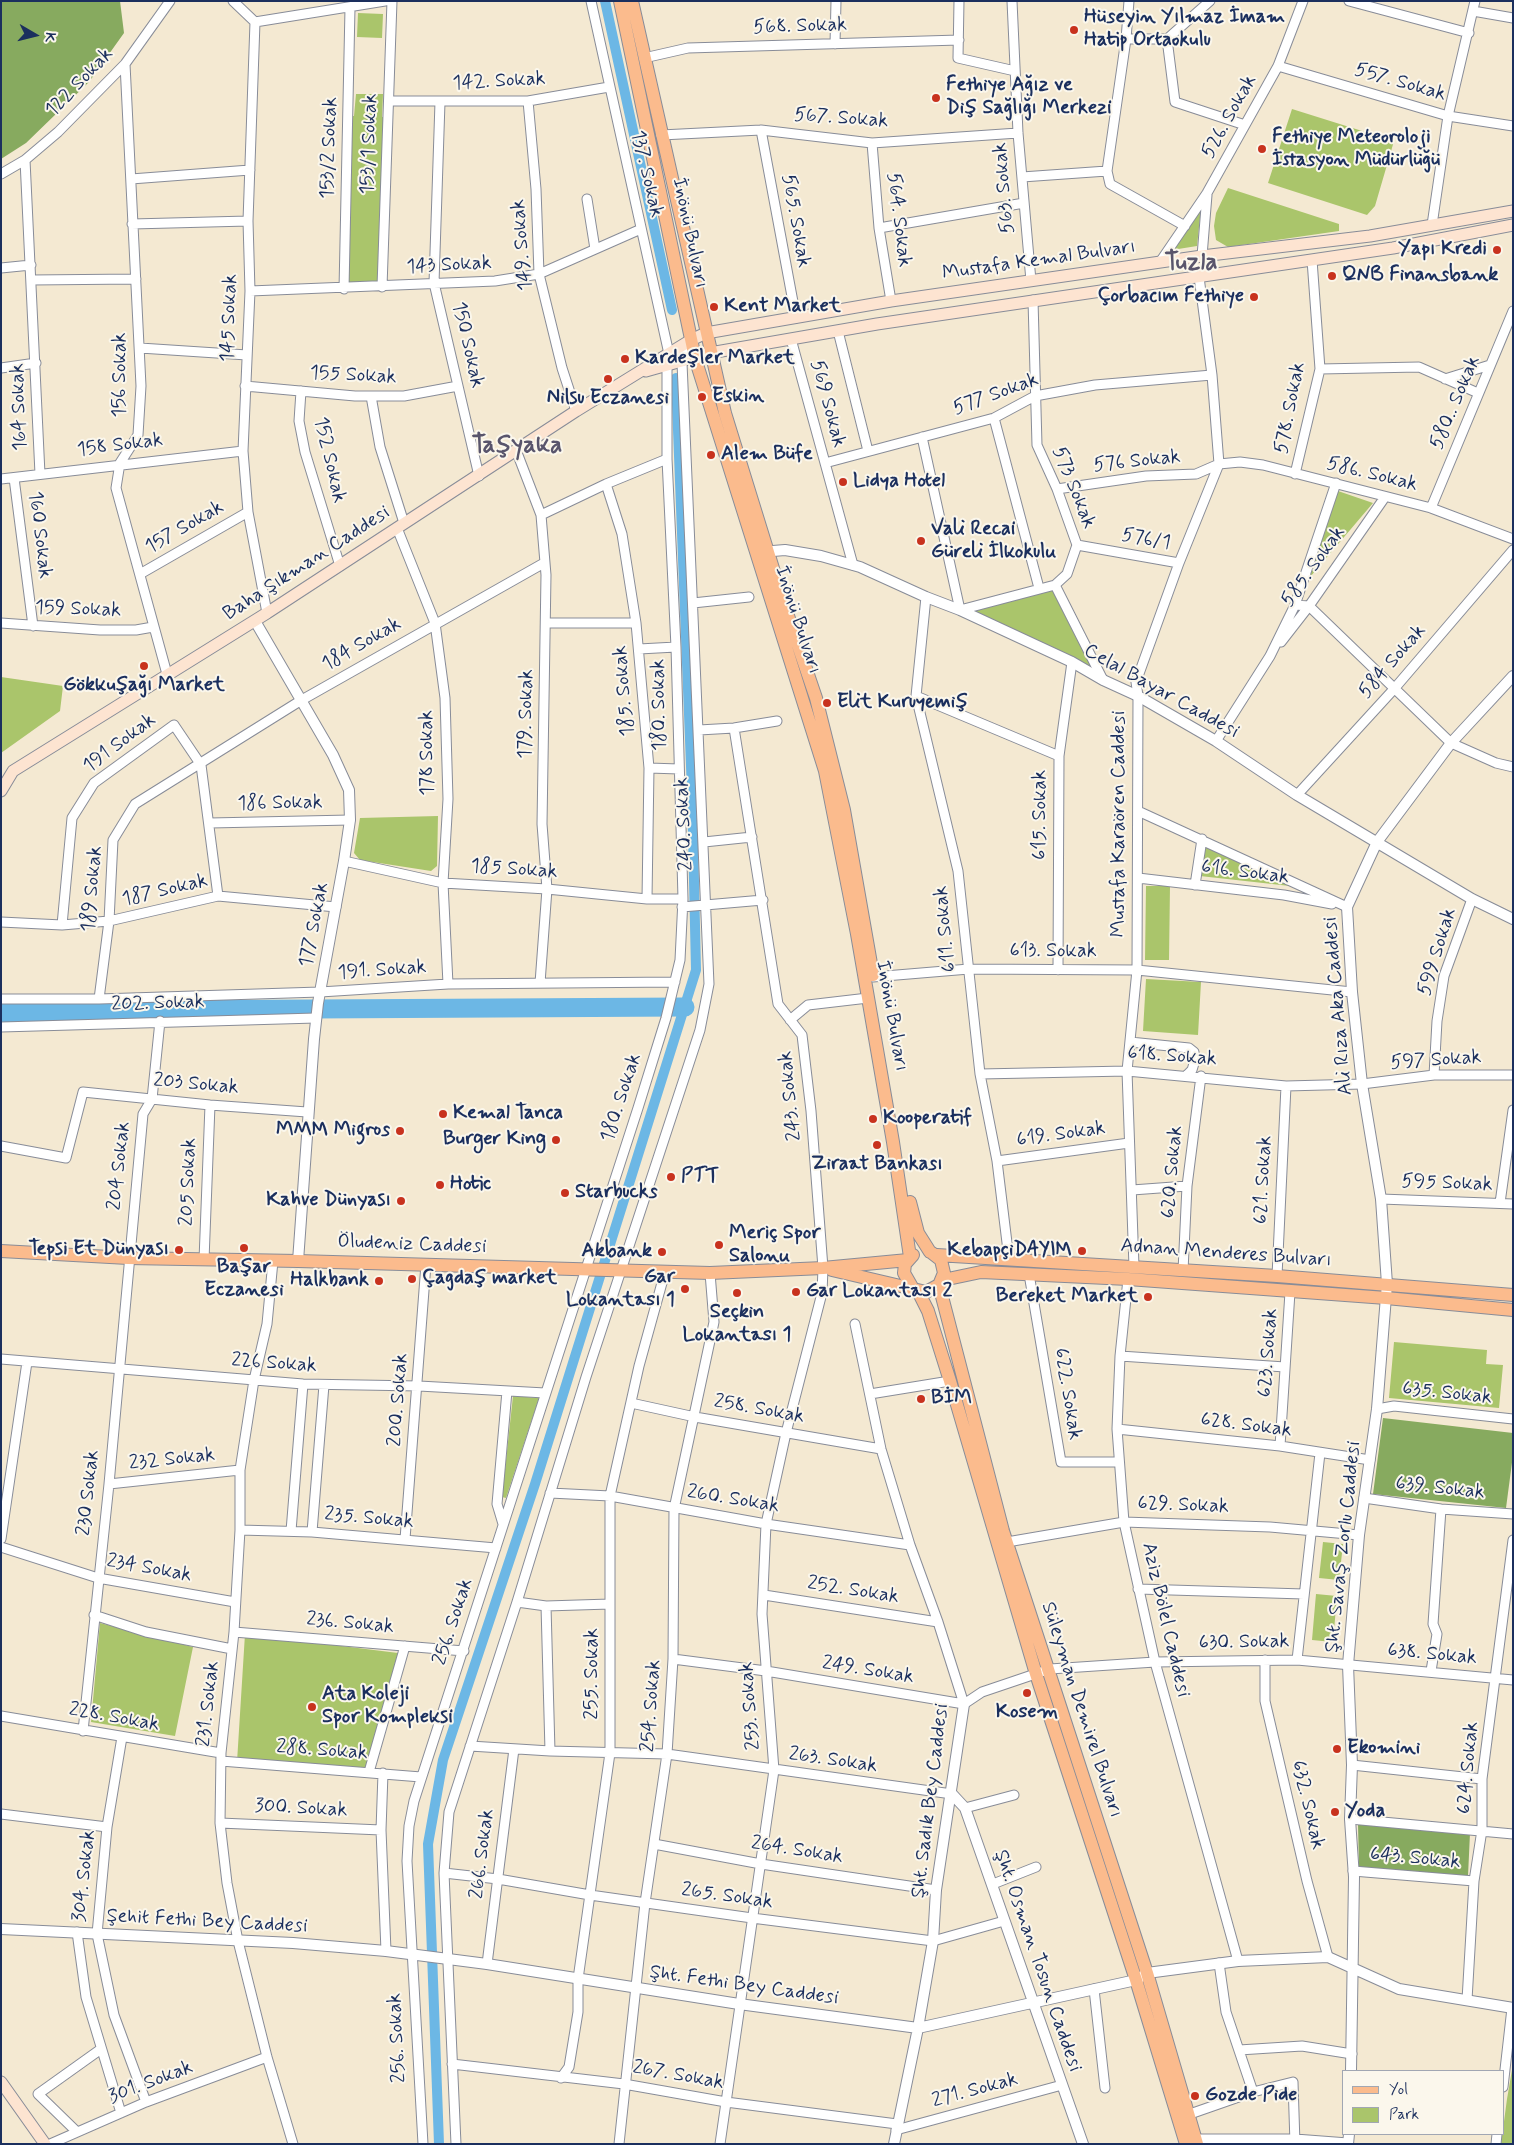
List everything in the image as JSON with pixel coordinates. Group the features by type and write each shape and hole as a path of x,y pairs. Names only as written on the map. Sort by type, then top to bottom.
{"main road":[{"name":"İnönü Bulvarı","path":"620,1 695,358 762,552"},
{"name":"İnönü Bulvarı","path":"632,1 710,353 762,552 825,771 873,977 912,1212 918,1233 933,1254"},
{"name":"Mustafa Kemal Bulvarı","path":"691,340 706,334 891,301 1202,256 1370,236 1513,211"},
{"name":"Mustafa Kemal Bulvarı","path":"695,358 710,353 838,331 1033,300 1312,260 1513,225"},
{"name":"Baha Şıkman Caddesi","path":"1,791 13,771 255,621 480,476 576,411 691,340"},
{"name":"Baha Şıkman Caddesi","path":"640,372 667,367 695,358"},
{"name":"İnönü Bulvarı","path":"862,933 868,998 893,1142 909,1259"},
{"name":"Öludeniz Caddesi","path":"1,1251 128,1258 589,1268 710,1273 823,1268"},
{"name":"Adnan Menderes Bulvarı","path":"823,1268 909,1259 923,1251 933,1254 1387,1284 1513,1296"},
{"path":"933,1254 944,1266 941,1283"},
{"path":"909,1259 904,1273 915,1289"},
{"name":"Adnan Menderes Bulvarı","path":"823,1268 926,1292 941,1283 981,1272 1128,1279 1386,1298 1513,1310"},
{"name":"Süleyman Demirel Bulvarı","path":"941,1283 1007,1542 1050,1669 1193,2142"},
{"name":"Süleyman Demirel Bulvarı","path":"915,1289 928,1311 1036,1674 1190,2114 1193,2142"},
{"path":"1,2082 45,2144"}],"street":[{"name":"122 Sokak","path":"1,174 25,160 58,132 125,64 170,1"},
{"path":"233,1 255,22 385,1"},
{"name":"153/1 Sokak","path":"382,288 392,1"},
{"name":"137. Sokak","path":"590,1 669,354"},
{"path":"834,44 836,1"},
{"path":"959,1 958,58 1015,71"},
{"name":"563. Sokak","path":"1012,1 1018,133 1031,281"},
{"path":"1129,1 1126,39 1107,171 1110,184 1185,226"},
{"path":"1126,39 1167,39 1210,1"},
{"name":"526. Sokak","path":"1160,262 1207,193 1278,66 1303,1"},
{"path":"1349,1 1469,33"},
{"path":"1432,225 1448,116 1475,1"},
{"name":"153/2 Sokak","path":"344,289 350,8"},
{"path":"1473,11 1513,18"},
{"name":"145 Sokak","path":"255,22 248,221 250,291 243,451 248,512 267,613"},
{"path":"1167,39 1175,102 1245,125"},
{"name":"568. Sokak","path":"644,58 688,48 959,40"},
{"name":"156 Sokak","path":"125,64 140,348 138,435 120,463 116,488 167,674"},
{"name":"557. Sokak","path":"1278,66 1448,116 1513,126"},
{"name":"142. Sokak","path":"390,101 528,101 609,87"},
{"name":"149. Sokak","path":"528,101 536,189 539,274 562,368 576,411"},
{"name":"150 Sokak","path":"440,102 434,282 480,476"},
{"name":"567. Sokak","path":"661,135 761,130 872,143 1018,133"},
{"name":"565. Sokak","path":"761,130 796,318"},
{"name":"564. Sokak","path":"872,143 880,228 891,301"},
{"name":"164 Sokak","path":"25,160 40,474"},
{"path":"131,179 250,170"},
{"path":"1022,177 1107,171"},
{"path":"1202,256 1207,193"},
{"path":"587,199 595,249"},
{"path":"880,228 1024,203"},
{"path":"132,224 248,221"},
{"name":"143 Sokak","path":"250,291 382,288 434,282 495,281 539,274 640,229"},
{"name":"578. Sokak","path":"1296,474 1320,370 1312,260"},
{"path":"1,268 31,265"},
{"name":"Mustafa Karaören Caddesi","path":"1134,1267 1128,1071 1137,970 1138,696 1136,682 1179,563 1219,464 1212,375 1199,277"},
{"path":"32,280 136,280"},
{"name":"573 Sokak","path":"1033,300 1037,444 1057,489 1077,545 1067,574 1055,585"},
{"name":"580.. Sokak","path":"1431,508 1513,311"},
{"path":"838,331 868,451"},
{"name":"569 Sokak","path":"792,339 853,565"},
{"path":"682,363 691,340"},
{"path":"140,348 247,355"},
{"path":"1,368 36,363"},
{"name":"240. Sokak","path":"616,1270 702,1023 709,984 703,906 704,842 682,363"},
{"path":"1445,379 1490,365"},
{"name":"180. Sokak","path":"589,1268 666,1018 680,960 683,904 676,647 667,459 667,367"},
{"path":"1320,370 1419,367 1478,393"},
{"name":"577 Sokak","path":"825,463 994,418 1035,396 1095,385 1212,375"},
{"name":"155 Sokak","path":"245,386 371,396 404,396 458,386"},
{"name":"152 Sokak","path":"301,391 299,421 305,452 340,566"},
{"name":"178 Sokak","path":"371,396 380,447 400,526 435,623 445,698 448,799 443,883 448,984"},
{"path":"994,418 1039,588"},
{"path":"922,437 960,610 1055,585 1103,680"},
{"name":"179. Sokak","path":"516,450 541,516 544,563 546,624 542,824 547,889 540,983"},
{"name":"158 Sokak","path":"1,479 120,463 243,451"},
{"path":"541,516 606,484 667,459"},
{"name":"586. Sokak","path":"1219,464 1240,462 1263,465 1336,483 1431,508 1513,539"},
{"name":"576 Sokak","path":"1057,489 1146,476 1196,474 1219,464"},
{"name":"160 Sokak","path":"14,478 33,626"},
{"name":"585. Sokak","path":"1270,656 1295,605 1336,483"},
{"name":"185. Sokak","path":"606,484 622,534 639,649 649,768 647,899"},
{"name":"585. Sokak","path":"1216,741 1270,656 1309,606 1385,497"},
{"name":"157 Sokak","path":"140,574 248,512"},
{"name":"576/1","path":"1077,545 1179,563"},
{"name":"Celal Bayar Caddesi","path":"762,552 785,550 821,556 853,565 960,610 1072,662 1103,680 1138,696 1216,741 1297,795 1472,899 1513,919"},
{"name":"584 Sokak","path":"1297,795 1394,689 1513,550"},
{"name":"184 Sokak","path":"201,765 300,701 544,563"},
{"path":"693,603 749,596"},
{"name":"611. Sokak","path":"926,597 916,696 958,870 980,1074 997,1161 1009,1259"},
{"path":"1295,605 1309,606 1451,743 1496,763 1513,767"},
{"name":"177 Sokak","path":"255,621 333,755 349,790 350,820 316,1018 307,1112 298,1261"},
{"name":"159 Sokak","path":"1,623 100,630 136,630 153,627"},
{"path":"546,624 636,623"},
{"path":"639,649 676,647"},
{"name":"615. Sokak","path":"1058,970 1059,756 1072,662"},
{"name":"Ali Rıza Aka Caddesi","path":"1386,1298 1387,1284 1381,1199 1362,1084 1352,992 1346,907 1377,842 1451,743 1513,676"},
{"path":"916,696 1059,756"},
{"path":"699,730 734,728 777,721"},
{"name":"191 Sokak","path":"62,925 72,818 94,782 174,725 201,765"},
{"name":"243. Sokak","path":"734,728 778,1004 802,1035 812,1121 823,1268"},
{"path":"201,765 218,896"},
{"name":"189 Sokak","path":"99,999 109,921 113,840 135,804 201,765"},
{"path":"649,768 679,769"},
{"path":"1138,811 1346,907"},
{"name":"186 Sokak","path":"210,823 350,820"},
{"path":"704,842 752,837"},
{"path":"1195,884 1202,839"},
{"name":"185 Sokak","path":"344,861 443,883 547,889 703,906 762,900"},
{"name":"616. Sokak","path":"1138,878 1284,895 1346,907"},
{"name":"187 Sokak","path":"1,922 62,925 109,921 218,896 336,907"},
{"name":"599 Sokak","path":"1434,1076 1437,1021 1444,976 1472,899"},
{"name":"613. Sokak","path":"873,977 968,969 1137,970 1352,992"},
{"name":"191. Sokak","path":"1,999 319,997 448,984 540,983 674,986"},
{"path":"790,1020 808,1006 868,998"},
{"name":"202. Sokak","path":"1,1027 316,1018"},
{"name":"204 Sokak","path":"128,1258 143,1114 152,1099 160,1021"},
{"path":"1130,1042 1189,1048 1194,1052 1195,1060 1192,1070 1186,1076"},
{"name":"618. Sokak","path":"980,1074 1128,1071 1201,1076 1286,1086 1362,1084"},
{"name":"597 Sokak","path":"1362,1084 1434,1076 1513,1075"},
{"name":"620. Sokak","path":"1183,1271 1187,1186 1201,1076"},
{"name":"621. Sokak","path":"1277,1276 1286,1086"},
{"name":"203 Sokak","path":"1,1146 66,1158 83,1092 210,1105 307,1112"},
{"name":"205 Sokak","path":"204,1260 210,1105"},
{"path":"1500,1203 1509,1166 1513,1110"},
{"name":"619. Sokak","path":"997,1161 1129,1143"},
{"path":"1132,1190 1187,1186"},
{"name":"595 Sokak","path":"1381,1199 1513,1204"},
{"name":"230 Sokak","path":"83,1731 109,1484 128,1258"},
{"name":"231. Sokak","path":"273,1261 267,1324 254,1380 240,1470 240,1530 234,1632 221,1757 220,1823 227,1883 238,1941 267,2058 293,2144"},
{"name":"200. Sokak","path":"406,1539 419,1386 426,1264"},
{"name":"256. Sokak","path":"423,2144 411,1955 407,1861 409,1826 421,1776 464,1651 545,1394 589,1268"},
{"name":"253. Sokak","path":"720,2144 774,1770 762,1614 766,1524 786,1433 822,1293 823,1268"},
{"path":"456,2144 444,1873 449,1812 517,1602 616,1270"},
{"name":"255. Sokak","path":"561,2078 569,2067 578,2012 578,1978 610,1754 612,1650 610,1496 631,1403 665,1272"},
{"name":"254. Sokak","path":"619,2144 645,1903 667,1754 673,1659 674,1509 714,1322 710,1273"},
{"name":"622. Sokak","path":"1029,1274 1061,1462 1118,1462"},
{"name":"Aziz Bölel Caddesi","path":"1128,1279 1120,1356 1117,1429 1124,1522 1155,1662 1238,1961"},
{"name":"623. Sokak","path":"1280,1446 1290,1292"},
{"name":"Şht. Savaş Zorlu Caddesi","path":"1351,2070 1354,1968 1353,1871 1350,1819 1352,1765 1348,1665 1359,1535 1377,1409 1386,1298"},
{"name":"Şht. Sadık Bey Caddesi","path":"855,1324 881,1450 910,1545 938,1622 964,1704 952,1794 936,1890 932,1940 918,2028 894,2144"},
{"path":"1120,1356 1285,1366"},
{"name":"226 Sokak","path":"1,1359 118,1371 302,1384 419,1386 545,1394"},
{"path":"1,1539 27,1362"},
{"path":"870,1394 950,1381"},
{"path":"290,1531 302,1384"},
{"path":"312,1532 324,1385"},
{"path":"504,1524 497,1504 507,1392"},
{"name":"258. Sokak","path":"631,1403 695,1417 881,1450"},
{"name":"635. Sokak","path":"1377,1409 1394,1406 1513,1419"},
{"name":"628. Sokak","path":"1117,1429 1280,1446 1370,1460"},
{"path":"1297,1660 1320,1453"},
{"name":"232 Sokak","path":"109,1484 240,1470"},
{"name":"260. Sokak","path":"550,1493 610,1496 674,1509 910,1545"},
{"name":"639. Sokak","path":"1364,1498 1441,1509 1513,1514"},
{"path":"1431,1671 1437,1634 1433,1624 1441,1509"},
{"name":"629. Sokak","path":"1007,1542 1124,1522 1270,1527 1359,1535"},
{"name":"235. Sokak","path":"240,1530 312,1532 496,1548"},
{"name":"624. Sokak","path":"1467,2000 1474,1881 1482,1830 1482,1779 1513,1540"},
{"name":"234 Sokak","path":"1,1547 98,1578 235,1602"},
{"path":"1138,1589 1304,1594"},
{"name":"252. Sokak","path":"764,1595 938,1622"},
{"path":"517,1602 546,1606 610,1604"},
{"path":"546,1606 550,1751"},
{"path":"94,1615 170,1638 232,1649"},
{"name":"236. Sokak","path":"234,1632 464,1651"},
{"path":"369,1772 405,1646"},
{"name":"249. Sokak","path":"673,1659 766,1671 964,1704"},
{"name":"630. Sokak","path":"964,1704 982,1692 1050,1669 1155,1662 1265,1660 1297,1660 1348,1665"},
{"name":"632. Sokak","path":"1265,1660 1265,1701 1307,1881 1328,1957"},
{"name":"638. Sokak","path":"1348,1665 1431,1671 1513,1680"},
{"name":"228. Sokak","path":"1,1716 221,1757"},
{"name":"304. Sokak","path":"122,1738 107,1827 97,1934 114,2015 146,2102"},
{"name":"263. Sokak","path":"470,1746 610,1754 667,1754 952,1794"},
{"name":"266. Sokak","path":"486,1964 514,1748"},
{"name":"288. Sokak","path":"221,1757 421,1776"},
{"path":"1352,1765 1482,1779"},
{"path":"383,1773 381,1830 386,1951"},
{"name":"Şht. Osman Tosun Caddesi","path":"952,1794 965,1808 1083,2144"},
{"path":"965,1808 1014,1795"},
{"path":"1,1814 107,1827"},
{"path":"1350,1819 1513,1834"},
{"name":"300. Sokak","path":"220,1823 381,1830"},
{"name":"264. Sokak","path":"654,1844 761,1864 936,1890"},
{"path":"993,1884 1036,1867"},
{"name":"643. Sokak","path":"1353,1871 1474,1881"},
{"name":"265. Sokak","path":"444,1873 498,1879 590,1895 752,1918 932,1940 1004,1921"},
{"name":"Şehit Fethi Bey Caddesi","path":"1,1928 386,1951 448,1960"},
{"path":"77,1932 86,1997 122,2113"},
{"path":"1328,1957 1399,1989 1513,2008 1504,2079"},
{"name":"Şht. Fethi Bey Caddesi","path":"448,1960 486,1964 739,2004 918,2028 1142,1977 1219,1963 1328,1957"},
{"path":"1219,1963 1226,2012 1253,2092"},
{"path":"1094,1989 1105,2088"},
{"path":"1239,2050 1302,2046 1352,2054"},
{"path":"76,2131 38,2094 101,2049"},
{"name":"301. Sokak","path":"50,2144 146,2102 267,2058"},
{"name":"267. Sokak","path":"452,2064 624,2084 726,2102 897,2127"},
{"path":"1190,2114 1253,2092 1293,2082 1295,2141"},
{"name":"271. Sokak","path":"897,2127 1062,2085"},
{"path":"1193,2142 1295,2141 1348,2144"}],"green space":[{"path":"1,1 120,1 124,33 89,82 26,143 1,159"},
{"path":"358,13 383,14 382,38 357,37"},
{"path":"356,94 383,94 382,117 389,117 382,287 344,289 349,116 354,116"},
{"path":"1292,109 1394,141 1375,206 1367,215 1268,183"},
{"path":"1228,188 1339,224 1339,231 1228,247 1216,240 1214,226 1216,213"},
{"path":"1201,208 1197,246 1172,250"},
{"path":"1338,491 1373,503 1305,583"},
{"path":"1055,585 1103,680 960,610"},
{"path":"1,677 63,686 60,711 1,753"},
{"path":"438,816 437,866 431,871 360,860 354,853 360,818"},
{"path":"1205,845 1290,886 1200,876"},
{"path":"1146,886 1170,886 1169,960 1145,960"},
{"path":"1146,979 1201,982 1198,1035 1143,1031"},
{"path":"1394,1342 1487,1350 1486,1364 1503,1365 1499,1408 1389,1398"},
{"path":"513,1396 539,1398 506,1498 502,1497"},
{"path":"1383,1418 1513,1433 1513,1455 1506,1508 1373,1494"},
{"path":"1323,1542 1343,1544 1339,1580 1319,1578"},
{"path":"1316,1594 1337,1596 1333,1642 1312,1640"},
{"path":"100,1623 193,1647 175,1736 91,1722"},
{"name":"Ata Koleji Spor Kompleksi","path":"245,1634 398,1653 369,1769 237,1762"},
{"path":"1358,1824 1470,1833 1468,1876 1359,1867"},
{"path":"1513,2064 1513,2144 1501,2144 1502,2135 1504,2135 1507,2099"}],"waterway":[{"path":"605,1 672,310"},
{"path":"439,2144 428,1844 443,1760 535,1484 696,970 692,792 676,378"},
{"path":"1,1013 124,1010 685,1007"}],"place":[{"name":"Hüseyin Yılmaz İmam Hatip Ortaokulu","path":"1074,30"},
{"name":"Fethiye Ağız ve Diş Sağlığı Merkezi","path":"936,98"},
{"name":"Fethiye Meteoroloji İstasyon Müdürlüğü","path":"1262,149"},
{"name":"Yapı Kredi","path":"1497,250"},
{"name":"QNB Finansbank","path":"1332,276"},
{"name":"Çorbacım Fethiye","path":"1254,297"},
{"name":"Kent Market","path":"714,307"},
{"name":"Kardeşler Market","path":"625,359"},
{"name":"Nilsu Eczanesi","path":"608,379"},
{"name":"Eskin","path":"702,397"},
{"name":"Alem Büfe","path":"711,455"},
{"name":"Lidya Hotel","path":"843,482"},
{"name":"Vali Recai Güreli İlkokulu","path":"921,541"},
{"name":"Gökkuşağı Market","path":"144,666"},
{"name":"Elit Kuruyemiş","path":"827,703"},
{"name":"Kemal Tanca","path":"443,1114"},
{"name":"Kooperatif","path":"873,1119"},
{"name":"MMM Migros","path":"400,1131"},
{"name":"Burger King","path":"556,1140"},
{"name":"Ziraat Bankası","path":"877,1145"},
{"name":"PTT","path":"671,1177"},
{"name":"Hotic","path":"440,1185"},
{"name":"Starbucks","path":"565,1193"},
{"name":"Kahve Dünyası","path":"401,1201"},
{"name":"Meriç Spor Salonu","path":"719,1245"},
{"name":"Başar Eczanesi","path":"244,1248"},
{"name":"Tepsi Et Dünyası","path":"179,1250"},
{"name":"KebapçiDAYIM","path":"1082,1251"},
{"name":"Akbank","path":"662,1252"},
{"name":"Çagdaş market","path":"412,1279"},
{"name":"Halkbank","path":"379,1281"},
{"name":"Gar Lokantası 1","path":"685,1289"},
{"name":"Gar Lokantası 2","path":"796,1292"},
{"name":"Seçkin Lokantası 1","path":"737,1293"},
{"name":"Bereket Market","path":"1148,1297"},
{"name":"BİM","path":"921,1399"},
{"name":"Kosem","path":"1027,1693"},
{"name":"Ata Koleji Spor Kompleksi","path":"312,1707"},
{"name":"Ekomini","path":"1337,1749"},
{"name":"Yoda","path":"1335,1812"},
{"name":"Gozde Pide","path":"1195,2096"}],"district":[{"name":"Tuzla","path":"1191,264"},
{"name":"Taşyaka","path":"517,447"}]}
